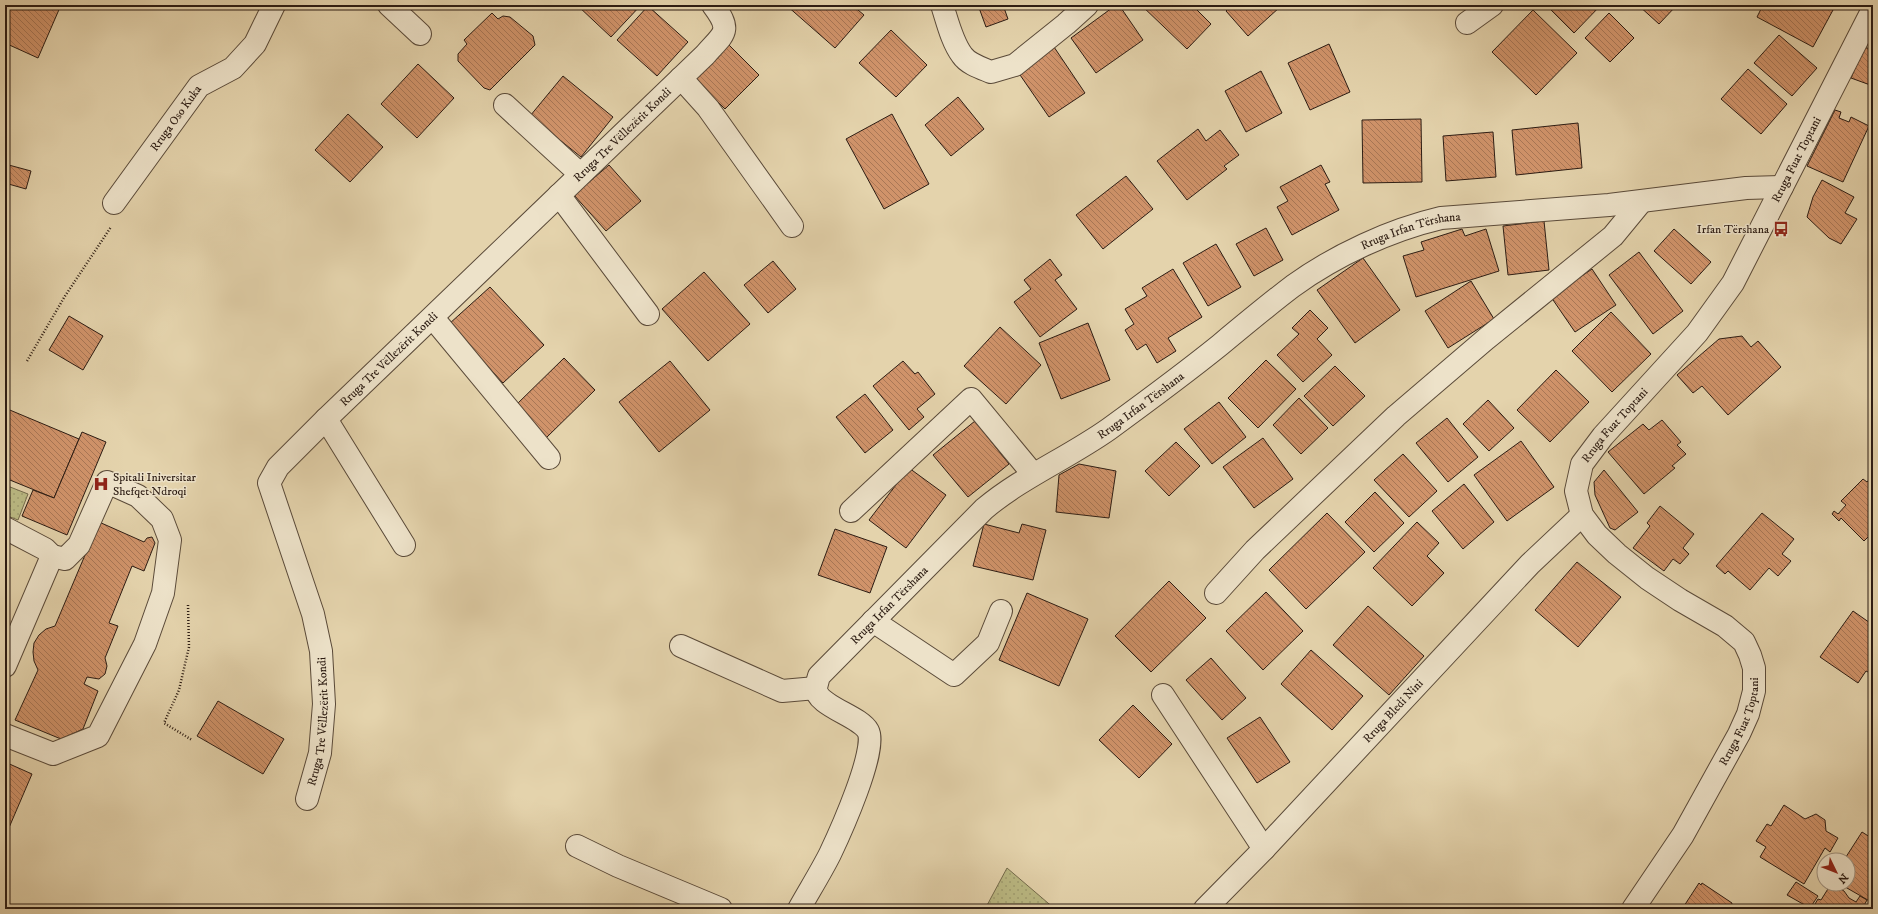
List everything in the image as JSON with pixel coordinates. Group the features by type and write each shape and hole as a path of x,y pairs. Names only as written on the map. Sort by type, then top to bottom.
{"street":[{"name":"Rruga Oso Kuka","path":"114,203 199,86 233,68 255,44 274,5"},
{"path":"389,5 420,34"},
{"name":"Rruga Tre Vëllezërit Kondi","path":"307,799 320,753 324,704 321,651 313,614 269,483 278,468 326,419 433,318 580,174 681,78 724,33 725,26 723,18 713,5"},
{"path":"942,5 949,28 962,55 976,66 991,72 1015,65 1087,5"},
{"path":"1467,23 1492,5"},
{"name":"Rruga Fuat Toptani","path":"1633,909 1683,835 1740,730 1748,714 1754,691 1754,668 1748,648 1737,636 1725,626 1680,600 1647,578 1617,554 1597,535 1582,516 1576,491 1582,464 1603,436 1697,333 1733,282 1873,9"},
{"path":"681,78 708,108 792,226"},
{"path":"505,105 580,174"},
{"name":"Rruga Irfan Tërshana","path":"816,688 820,676 984,509 1004,493 1033,474 1108,429 1195,364 1293,286 1314,272 1356,250 1417,224 1441,218 1641,202 1746,188 1782,187"},
{"path":"559,195 648,314"},
{"path":"1216,593 1255,550 1396,416 1486,339 1614,236 1641,202"},
{"path":"433,318 549,458"},
{"path":"851,511 971,399 1033,474"},
{"path":"326,419 404,545"},
{"path":"5,528 45,548 52,556 65,559 80,545 107,482 138,496 162,519 170,540 163,593 145,644 98,736 53,754 5,735"},
{"name":"Rruga Bledi Nini","path":"1205,909 1264,849 1530,564 1582,516"},
{"path":"5,666 52,556"},
{"path":"873,621 954,675 988,643 1001,611"},
{"path":"681,646 782,692 816,688 820,698 860,723 868,731 870,747 868,757 848,814 830,854 799,909"},
{"path":"1163,695 1264,849"},
{"path":"577,846 618,866 721,909"}],"path":[{"path":"27,361 65,296 111,226"},
{"path":"187,598 190,647 179,690 164,723 192,740"}],"shaded area":[{"path":"5,485 28,494 18,520 5,515"},
{"path":"1007,868 1055,909 985,909"}],"building":[{"path":"5,5 61,5 38,58 5,43"},
{"path":"641,5 611,37 578,6"},
{"path":"786,5 852,5 864,15 835,48"},
{"path":"978,5 1003,5 1008,19 986,27"},
{"path":"1116,5 1119,5 1143,40 1096,73 1071,38"},
{"path":"1141,5 1192,5 1211,24 1187,49"},
{"path":"1232,5 1279,5 1280,7 1248,36 1226,11"},
{"path":"1546,5 1601,5 1574,33"},
{"path":"1638,5 1677,5 1659,24"},
{"path":"1763,5 1823,5 1833,10 1813,47 1757,17"},
{"path":"648,6 688,42 657,76 617,40"},
{"path":"1533,10 1577,53 1536,95 1492,52"},
{"path":"492,13 498,19 503,16 510,17 533,36 535,45 490,90 484,88 458,61 458,54 467,44 464,40"},
{"path":"1609,13 1634,38 1610,62 1585,38"},
{"path":"891,30 927,65 896,97 859,63"},
{"path":"1779,35 1817,68 1792,96 1754,63"},
{"path":"725,41 759,75 725,109 691,75"},
{"path":"1329,44 1350,92 1310,110 1288,63"},
{"path":"1054,47 1085,93 1049,117 1018,72"},
{"path":"1864,47 1873,50 1873,86 1851,78"},
{"path":"418,64 454,98 417,138 381,104"},
{"path":"1748,69 1787,104 1761,134 1721,99"},
{"path":"1261,71 1282,113 1246,132 1225,91"},
{"path":"563,76 613,117 581,157 530,116"},
{"path":"958,97 984,129 951,156 925,125"},
{"path":"1835,110 1841,112 1839,118 1849,122 1851,117 1869,126 1843,182 1807,166"},
{"path":"348,114 383,147 350,182 315,150"},
{"path":"892,114 929,184 884,209 846,139"},
{"path":"1421,119 1422,182 1363,183 1362,120"},
{"path":"1578,123 1582,168 1516,175 1512,130"},
{"path":"1198,129 1206,141 1220,130 1239,155 1224,166 1227,169 1187,200 1157,161"},
{"path":"1493,132 1496,177 1446,181 1443,136"},
{"path":"5,164 31,171 26,189 5,183"},
{"path":"609,165 641,201 606,231 574,195"},
{"path":"1321,165 1330,182 1325,184 1339,210 1292,235 1277,207 1288,201 1280,187"},
{"path":"1126,176 1153,209 1103,249 1076,215"},
{"path":"1822,180 1854,197 1845,213 1857,219 1841,244 1829,238 1807,217 1813,197"},
{"path":"1544,221 1549,270 1508,275 1503,226"},
{"path":"1266,228 1283,260 1254,276 1236,244"},
{"path":"1462,229 1465,236 1486,229 1499,271 1416,297 1403,256 1424,250 1421,242"},
{"path":"1674,229 1711,262 1691,284 1654,251"},
{"path":"1216,244 1241,287 1208,306 1183,263"},
{"path":"1639,252 1683,311 1653,334 1609,275"},
{"path":"1363,258 1400,310 1355,343 1317,290"},
{"path":"1050,259 1062,275 1055,280 1077,309 1040,337 1014,302 1031,289 1024,280"},
{"path":"773,261 796,289 768,313 744,285"},
{"path":"1173,269 1202,317 1168,338 1176,351 1157,363 1146,344 1137,350 1125,330 1134,324 1125,309 1147,296 1142,288"},
{"path":"1592,269 1616,305 1575,332 1551,297"},
{"path":"704,272 750,324 708,361 662,309"},
{"path":"1471,281 1494,319 1448,348 1425,311"},
{"path":"490,287 544,345 503,383 449,324"},
{"path":"1310,310 1328,328 1317,339 1332,355 1303,382 1277,355 1299,334 1292,328"},
{"path":"1611,312 1651,354 1612,392 1572,351"},
{"path":"69,316 103,336 83,370 49,350"},
{"path":"1088,323 1110,380 1061,399 1039,343"},
{"path":"1000,327 1041,365 1006,404 964,366"},
{"path":"1742,336 1751,347 1758,341 1781,367 1728,415 1702,386 1693,393 1677,375 1719,339"},
{"path":"564,358 595,390 546,438 515,406"},
{"path":"1266,360 1296,389 1258,428 1228,398"},
{"path":"670,361 710,410 659,452 619,402"},
{"path":"903,361 915,374 918,372 935,394 917,409 924,417 909,430 873,386"},
{"path":"1335,366 1365,396 1333,426 1304,396"},
{"path":"1556,370 1589,402 1550,442 1517,410"},
{"path":"865,394 893,430 865,453 836,417"},
{"path":"1299,398 1328,428 1301,454 1273,425"},
{"path":"1488,400 1514,428 1489,451 1463,424"},
{"path":"1219,402 1246,437 1212,464 1184,429"},
{"path":"5,408 79,439 54,498 5,478"},
{"path":"1447,418 1478,457 1448,482 1416,443"},
{"path":"1662,420 1681,442 1677,445 1686,454 1672,466 1675,468 1644,494 1608,452 1643,424 1649,430"},
{"path":"975,421 1009,464 968,497 933,455"},
{"path":"82,432 106,442 67,535 22,516 33,490 54,498"},
{"path":"1263,438 1293,479 1254,508 1223,467"},
{"path":"1521,441 1554,487 1507,521 1474,475"},
{"path":"1176,442 1200,466 1169,496 1145,471"},
{"path":"1403,454 1437,491 1409,517 1374,480"},
{"path":"1079,464 1116,471 1109,518 1056,512 1059,475"},
{"path":"909,468 946,495 906,548 869,520"},
{"path":"1604,470 1638,512 1615,530 1610,528 1595,495 1594,482"},
{"path":"1873,475 1873,532 1864,541 1841,518 1839,521 1832,514 1834,511 1838,514 1846,505 1841,501 1863,479 1867,482"},
{"path":"1464,484 1494,522 1463,549 1432,511"},
{"path":"1375,492 1404,523 1374,552 1345,522"},
{"path":"1660,506 1694,534 1683,548 1689,554 1680,564 1673,559 1664,571 1633,548 1650,526 1647,523"},
{"path":"1327,513 1365,552 1306,609 1269,570"},
{"path":"1762,513 1794,539 1782,554 1791,561 1778,576 1769,568 1750,590 1728,571 1725,574 1716,566"},
{"path":"99,522 144,542 147,538 152,537 155,543 144,571 132,566 109,623 118,626 105,658 107,666 105,674 99,679 87,677 84,684 98,691 83,729 61,739 15,720 38,670 34,661 34,643 39,635 46,629 55,626"},
{"path":"1417,522 1439,543 1427,556 1444,573 1412,606 1373,568"},
{"path":"984,524 1019,533 1022,524 1046,530 1033,580 973,566"},
{"path":"835,529 887,547 870,593 818,575"},
{"path":"1577,562 1621,597 1578,647 1535,610"},
{"path":"1169,581 1206,618 1151,672 1115,636"},
{"path":"1266,592 1303,631 1263,670 1226,631"},
{"path":"1027,593 1088,619 1059,686 999,660"},
{"path":"1368,606 1424,656 1389,695 1333,645"},
{"path":"1853,611 1873,625 1873,672 1870,670 1868,672 1866,671 1858,683 1820,657"},
{"path":"1311,650 1363,696 1332,730 1281,684"},
{"path":"1211,658 1246,698 1222,720 1186,680"},
{"path":"218,701 284,739 263,774 197,736"},
{"path":"1133,705 1172,744 1139,778 1099,740"},
{"path":"1260,717 1290,762 1257,783 1227,738"},
{"path":"5,762 32,774 5,837"},
{"path":"1784,805 1805,819 1816,814 1825,820 1826,831 1838,838 1830,852 1825,848 1823,852 1816,852 1816,863 1804,884 1760,857 1766,847 1756,841 1767,824 1771,826"},
{"path":"1862,832 1873,839 1873,903 1854,892 1856,892 1856,852 1849,852"},
{"path":"1796,882 1818,896 1810,908 1787,895"},
{"path":"1699,883 1701,885 1702,883 1732,903 1731,909 1679,909 1682,905 1684,906"},
{"path":"1826,892 1845,892 1849,898 1856,902 1860,896 1867,900 1862,909 1812,909 1818,899 1821,900"}],"place":[{"name":"Irfan Tërshana","path":"1781,229"},
{"name":"Spitali Iniversitar Shefqet Ndroqi","path":"101,484"}]}
